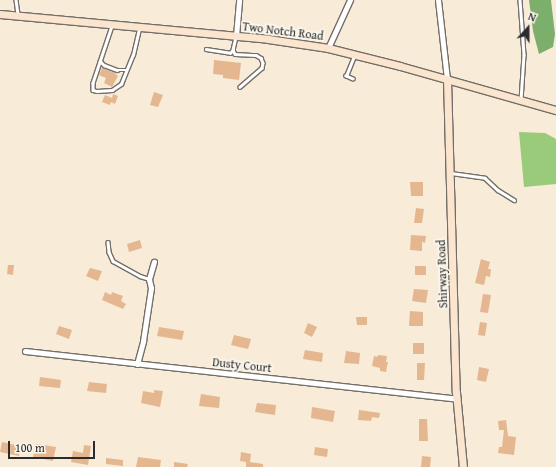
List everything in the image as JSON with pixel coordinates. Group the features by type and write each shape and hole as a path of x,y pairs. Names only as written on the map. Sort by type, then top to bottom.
{"street":[{"path":"236,36 239,0"},
{"path":"328,48 350,0"},
{"path":"438,0 447,79"},
{"name":"Two Notch Road","path":"0,14 236,36 328,48 447,79 556,110"},
{"name":"Shirway Road","path":"447,79 457,399 463,467"},
{"path":"137,364 149,302 150,279 154,262"},
{"name":"Dusty Court","path":"25,351 457,399"}],"lane":[{"path":"16,0 18,16"},
{"path":"520,0 524,55 520,100"},
{"path":"113,25 92,87 96,91 117,88 127,70 136,47 139,27"},
{"path":"206,49 230,53 233,50 236,36"},
{"path":"233,50 235,54 256,55 261,58 263,63 262,68 240,87"},
{"path":"354,79 346,76 355,54"},
{"path":"100,61 104,65 117,70 127,70"},
{"path":"450,173 485,178 498,190 514,200"},
{"path":"108,242 109,252 113,261 140,276 150,279"}],"green space":[{"path":"529,0 551,0 555,34 553,47 539,54 533,31"},
{"path":"519,132 545,133 556,139 556,184 524,187"}],"building":[{"path":"214,60 241,63 239,80 223,78 223,75 213,74"},
{"path":"102,68 116,73 115,74 118,76 112,87 104,83 106,78 99,75"},
{"path":"154,92 163,95 158,107 150,105"},
{"path":"113,94 118,96 115,104 111,102 110,105 102,102 105,95 112,98"},
{"path":"410,182 423,182 423,196 411,196"},
{"path":"416,208 424,209 422,223 414,223"},
{"path":"411,235 426,236 425,243 422,242 422,251 410,250"},
{"path":"140,240 142,248 129,252 127,244"},
{"path":"481,259 490,262 488,269 491,269 490,277 486,276 484,285 475,283"},
{"path":"8,265 14,265 13,275 7,274"},
{"path":"415,266 426,266 426,275 415,275"},
{"path":"90,268 102,271 98,281 86,276"},
{"path":"414,289 428,290 426,303 412,301"},
{"path":"105,292 111,295 112,292 123,296 121,301 126,304 123,309 102,300"},
{"path":"483,294 491,295 488,313 480,312"},
{"path":"410,311 423,312 423,326 409,326"},
{"path":"356,317 367,317 367,325 357,325"},
{"path":"480,322 487,323 485,336 478,335"},
{"path":"308,323 317,327 312,337 304,333"},
{"path":"59,326 72,330 69,339 56,334"},
{"path":"159,327 184,331 182,340 157,336"},
{"path":"234,335 251,339 248,349 231,345"},
{"path":"413,343 424,343 424,354 413,354"},
{"path":"305,350 323,353 322,362 303,359"},
{"path":"346,351 360,353 359,364 344,363"},
{"path":"378,355 387,356 386,362 388,362 386,372 380,371 380,368 372,366 374,356 377,357"},
{"path":"417,363 425,363 424,380 417,380"},
{"path":"479,367 489,369 486,382 477,380"},
{"path":"40,377 61,380 60,388 39,386"},
{"path":"89,382 107,384 106,393 87,391"},
{"path":"154,390 163,391 160,407 141,403 143,391 154,393"},
{"path":"201,394 220,397 219,408 199,406"},
{"path":"257,403 276,405 275,415 255,412"},
{"path":"312,407 335,411 333,422 311,418"},
{"path":"359,410 380,413 379,418 372,417 371,421 358,420"},
{"path":"419,419 427,419 428,441 419,441"},
{"path":"506,420 508,436 516,437 514,455 498,453 499,447 502,447 504,430 499,430 498,421"},
{"path":"2,442 21,446 19,456 0,452"},
{"path":"36,444 56,447 53,461 33,457"},
{"path":"84,445 91,446 88,465 71,462 73,451 83,453"},
{"path":"315,447 328,449 327,457 314,455"},
{"path":"241,452 251,454 250,462 263,464 263,467 246,467 246,462 240,461"},
{"path":"422,456 431,457 430,467 421,467"},
{"path":"138,457 161,460 160,467 136,467"},
{"path":"106,458 123,460 123,466 106,464"},
{"path":"174,462 188,464 187,467 174,467"}]}
